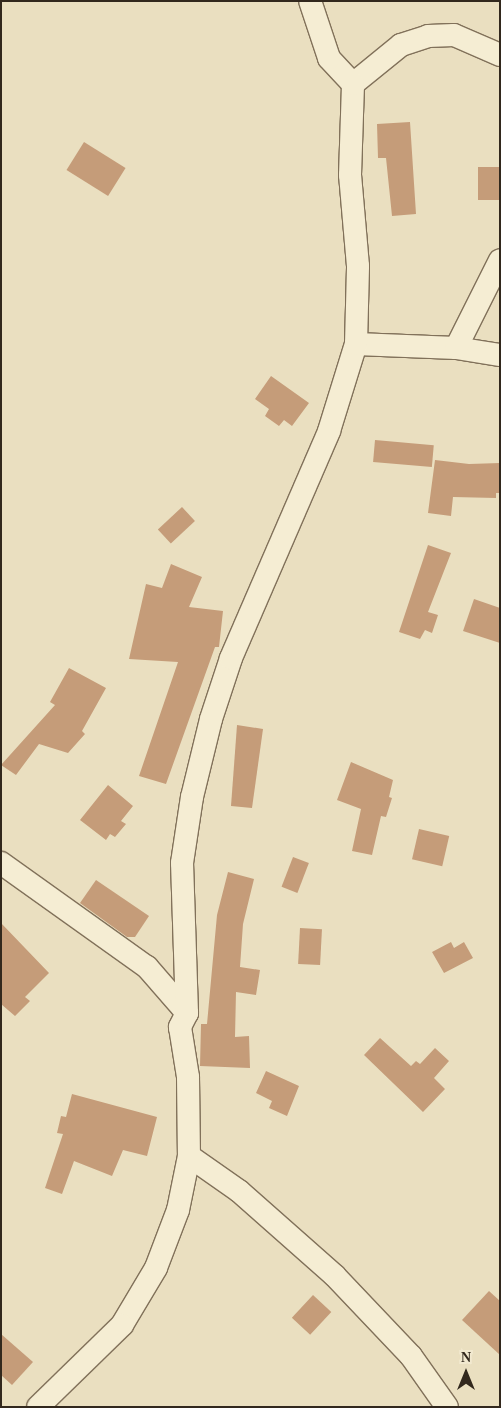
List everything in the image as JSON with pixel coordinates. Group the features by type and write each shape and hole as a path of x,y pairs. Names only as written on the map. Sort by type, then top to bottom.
{"street":[{"path":"38,1407 84,1366 127,1317 156,1268 178,1210 189,1156 188,1077 180,1027 187,1013 182,863 192,797 211,719 231,658 329,431 356,344 358,266 350,175 353,84 329,58 310,1"},
{"path":"353,84 401,45 428,36 454,35 500,55"},
{"path":"456,348 500,260"},
{"path":"356,344 456,348 500,355"},
{"path":"1,863 147,967 187,1013"},
{"path":"189,1156 239,1192 335,1276 411,1356 447,1407"}],"building":[{"path":"410,122 416,214 392,216 386,158 378,158 377,124"},
{"path":"84,142 126,168 108,196 67,170"},
{"path":"478,167 500,167 500,200 478,200"},
{"path":"271,376 309,403 292,426 284,420 279,426 265,416 269,409 255,399"},
{"path":"375,440 434,445 432,467 373,462"},
{"path":"435,460 469,464 500,463 500,493 496,493 496,498 453,497 451,516 428,513"},
{"path":"182,507 195,521 171,543 158,530"},
{"path":"428,545 451,553 428,612 438,615 432,633 425,630 420,639 399,632"},
{"path":"171,564 202,577 189,607 223,611 219,647 215,647 166,784 139,776 178,662 129,659 146,584 162,588"},
{"path":"474,599 500,608 500,643 463,631"},
{"path":"69,668 106,688 82,731 85,734 68,753 39,744 16,775 1,765 55,705 50,702"},
{"path":"237,725 263,729 252,808 231,806"},
{"path":"351,762 393,780 389,797 392,798 386,817 381,816 372,855 352,851 361,809 337,800"},
{"path":"108,785 133,806 121,821 126,824 115,837 110,834 106,840 80,820"},
{"path":"419,829 449,836 442,866 412,859"},
{"path":"293,857 309,863 297,893 282,887"},
{"path":"228,872 254,879 243,924 240,967 260,970 256,995 236,992 235,1037 249,1036 250,1068 200,1066 201,1024 207,1024 217,915"},
{"path":"96,880 149,916 135,937 127,937 80,903"},
{"path":"1,923 49,973 25,997 30,1001 15,1016 1,1004"},
{"path":"300,928 322,929 320,965 298,964"},
{"path":"451,942 454,948 464,942 473,958 444,973 432,952"},
{"path":"380,1038 411,1066 416,1061 420,1064 435,1048 449,1061 434,1078 445,1089 423,1112 364,1055"},
{"path":"266,1071 299,1086 287,1116 269,1108 272,1101 256,1093"},
{"path":"72,1094 157,1117 147,1156 123,1150 112,1176 74,1161 62,1194 45,1188 63,1134 57,1133 61,1116 66,1117"},
{"path":"489,1291 500,1301 500,1355 462,1320"},
{"path":"313,1295 331,1312 310,1335 292,1318"},
{"path":"1,1334 33,1362 12,1385 1,1375"}]}
